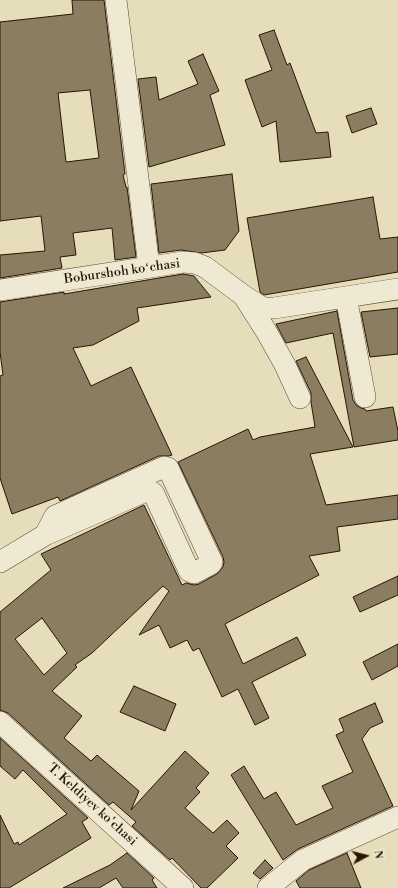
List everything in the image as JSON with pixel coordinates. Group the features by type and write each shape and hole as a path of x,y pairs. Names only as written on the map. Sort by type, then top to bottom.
{"street":[{"path":"116,0 149,267"},
{"name":"Boburshoh koʻchasi","path":"0,290 183,262 195,263 205,267 244,296 264,308 274,308 398,289"},
{"path":"244,296 285,365 300,398"},
{"path":"346,297 365,397"},
{"path":"0,562 45,535 146,491 154,494 190,571 194,573 212,562 167,467 164,467 55,516 45,535"},
{"name":"T. Keldiyev ko'chasi","path":"0,722 183,888"},
{"path":"268,888 303,860 398,817"}],"building":[{"path":"72,0 104,0 125,174 123,175 127,187 136,257 115,260 112,228 73,233 76,255 60,257 62,268 0,278 0,255 45,251 41,216 0,221 0,22 73,14","holes":["90,90 99,158 66,162 58,93"]},
{"path":"274,30 287,65 290,63 316,133 328,132 331,157 280,162 276,121 262,127 245,80 272,70 259,35"},
{"path":"203,54 219,91 210,95 225,145 149,167 138,79 156,77 159,100 198,84 188,61"},
{"path":"371,108 377,124 352,133 346,116"},
{"path":"232,174 239,231 225,250 201,253 181,250 159,253 151,184"},
{"path":"373,197 380,239 398,237 398,272 264,295 260,292 247,218"},
{"path":"183,274 194,276 211,297 137,308 139,321 93,345 73,348 91,386 131,367 172,455 159,456 60,501 58,497 12,514 0,478 0,376 3,375 0,352 0,302 64,292 64,294"},
{"path":"398,308 398,354 370,357 361,312"},
{"path":"337,311 353,400 356,405 365,409 366,411 393,407 398,431 398,440 354,447 333,333 286,343 276,324"},
{"path":"306,357 353,447 310,454 326,505 398,495 398,519 337,527 340,551 309,556 319,575 225,624 243,664 297,637 306,655 252,682 269,718 255,725 238,689 222,697 199,648 193,651 187,640 170,648 159,625 139,635 169,591 163,586 92,653 75,665 77,667 52,691 82,716 64,738 91,761 97,755 139,791 131,810 185,751 209,773 196,788 200,792 185,808 213,833 227,820 239,833 226,846 238,858 207,888 201,888 172,858 170,860 132,826 136,822 113,802 109,805 8,713 0,710 0,612 51,570 41,554 144,505 182,585 186,583 194,585 199,584 217,574 223,567 223,557 178,462 248,429 253,440 260,437 315,427 311,393 296,361","holes":["42,618 67,653 44,675 15,639"]},
{"path":"398,576 398,595 360,612 353,597"},
{"path":"398,644 398,666 372,680 363,662"},
{"path":"134,686 176,704 165,731 120,712"},
{"path":"375,703 383,722 370,728 362,739 393,806 298,849 283,860 231,775 244,766 264,799 276,792 296,825 333,808 322,786 353,772 336,735 344,731 339,719"},
{"path":"0,738 88,818 82,822 91,838 9,888 0,888 0,815 14,844 18,842 19,845 67,814 23,770 15,779 0,766"},
{"path":"127,853 154,878 152,880 157,888 123,888 116,878 99,888 63,888 110,865"},
{"path":"347,853 361,888 300,888 296,881 309,870"},
{"path":"265,860 273,868 260,879 253,873"}]}
